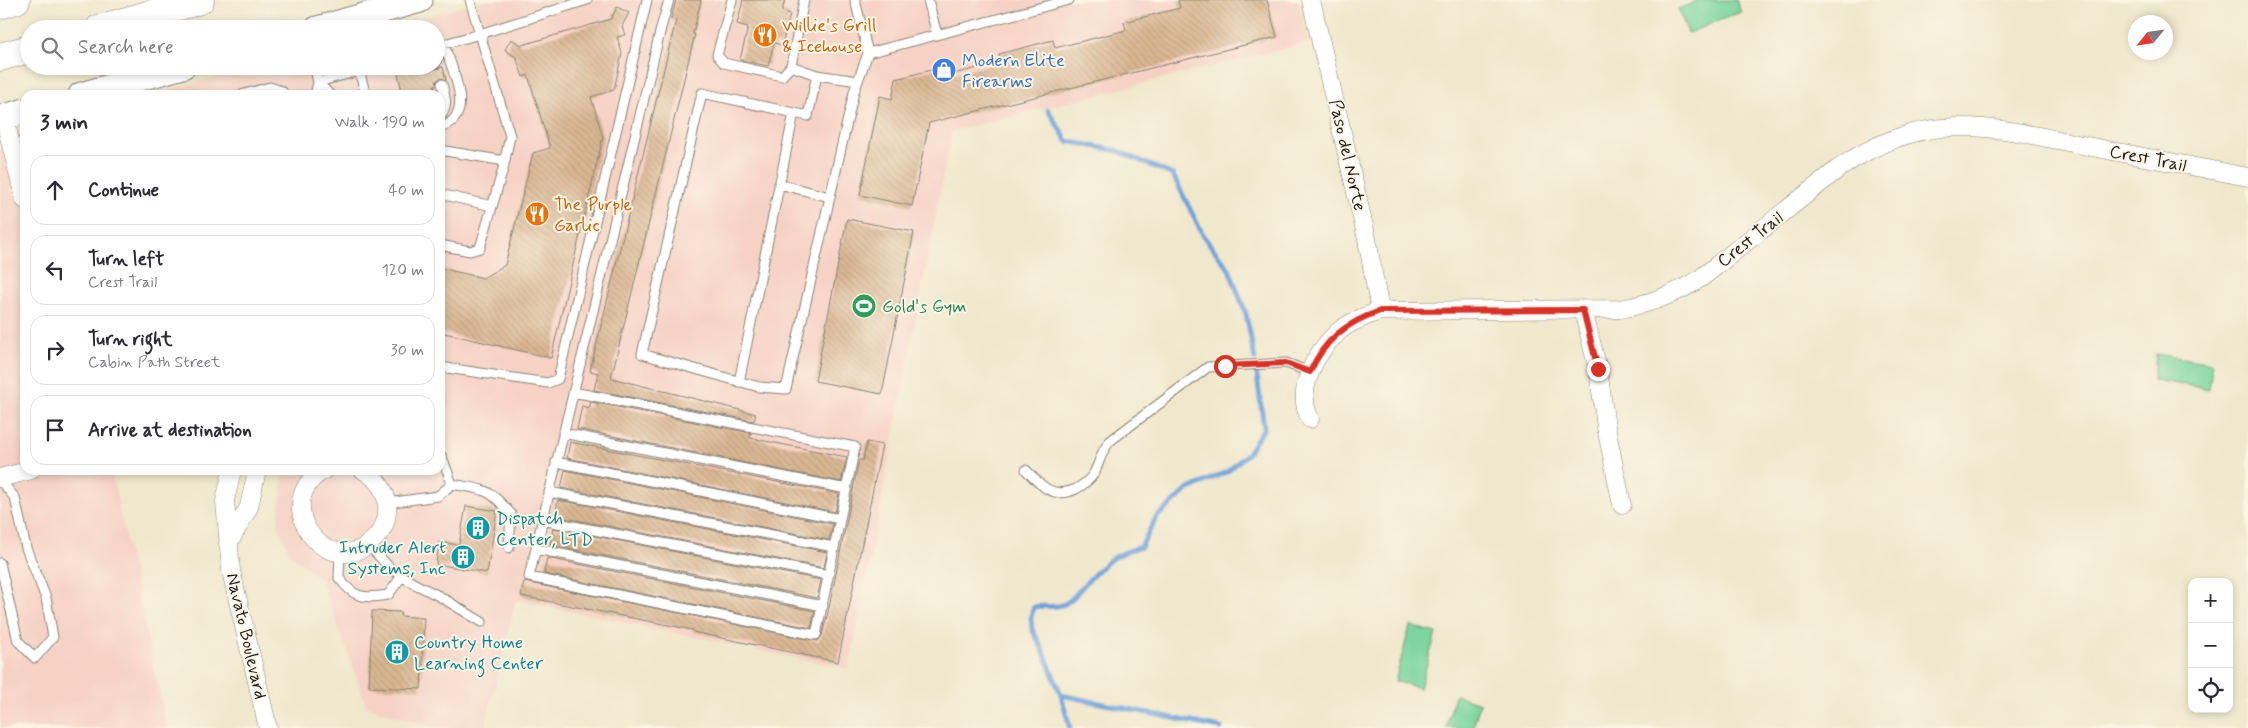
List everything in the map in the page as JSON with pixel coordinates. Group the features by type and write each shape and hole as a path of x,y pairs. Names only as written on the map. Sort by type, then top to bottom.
{"highway":[{"path":"0,5 16,0"},
{"path":"130,20 200,0"},
{"path":"0,57 20,51"}],"main road":[{"path":"349,20 420,0"},
{"path":"105,90 129,85 157,75"}],"street":[{"name":"Paso del Norte","path":"1310,0 1367,239 1380,311"},
{"path":"10,115 20,157"},
{"name":"Crest Trail","path":"1310,419 1304,400 1310,372 1327,344 1351,322 1380,311 1620,309 1655,302 1687,287 1861,153 1904,135 1949,127 1995,128 2248,177"},
{"path":"1583,310 1598,369 1606,427 1622,505"},
{"path":"0,479 20,473"},
{"name":"Navato Boulevard","path":"231,475 226,501 231,571 268,728"},
{"path":"228,544 249,507 256,475"},
{"path":"316,475 308,483 302,497 301,512 304,526 313,539 325,548 340,552 355,551 368,545 378,535 384,524 387,503 374,475"}],"lane":[{"path":"445,246 470,251 480,248 505,161 510,136 470,0"},
{"path":"445,44 588,0"},
{"path":"445,368 548,383 558,379 647,0"},
{"path":"573,392 855,447 816,635 529,577 542,520 661,28 669,0"},
{"path":"732,0 717,55 724,63 782,76 791,66 804,0"},
{"path":"818,76 808,116 702,93 642,354 759,387 786,389 858,81 868,53 855,0"},
{"path":"928,0 937,35"},
{"path":"868,53 1069,0"},
{"path":"445,47 460,98 460,108 457,118 445,126"},
{"path":"791,66 818,76 858,81"},
{"path":"316,75 318,82 316,90"},
{"path":"318,82 344,75"},
{"path":"360,75 365,90"},
{"path":"318,82 325,90"},
{"path":"442,84 444,90"},
{"path":"262,90 270,88 278,90"},
{"path":"445,95 447,102 445,110"},
{"path":"739,382 794,112"},
{"path":"445,151 505,161"},
{"path":"779,184 830,197"},
{"path":"445,195 492,206"},
{"path":"1026,470 1041,486 1051,492 1071,491 1093,475 1101,454 1110,441 1203,370 1215,366 1286,363 1310,372"},
{"path":"563,433 847,488"},
{"path":"556,462 840,519"},
{"path":"445,465 452,484"},
{"path":"0,479 15,498 26,548 46,598 53,637 35,658 18,641 0,562"},
{"path":"387,503 438,496 452,484"},
{"path":"452,484 486,490 498,498 511,514 509,548"},
{"path":"549,492 834,547"},
{"path":"542,520 829,575"},
{"path":"368,545 391,569 482,622"},
{"path":"536,549 823,606"},
{"path":"340,552 339,578 356,595 372,598 388,595 402,576"}],"shaded area":[{"path":"484,0 1298,0 1310,42 952,131 849,669 516,600 485,728 439,728 367,707 321,579 290,554 278,527 283,475 445,475 445,90 171,90 223,75 445,75 445,20 415,20"},
{"path":"20,133 20,475 112,475 167,728 0,728 0,139"}],"green space":[{"path":"1700,0 1736,0 1741,12 1688,33 1678,9"},
{"path":"2156,354 2213,363 2209,389 2153,380"},
{"path":"1410,626 1436,633 1420,688 1395,681"},
{"path":"1455,695 1480,703 1473,728 1446,728"}],"building":[{"path":"676,0 701,0 693,34 695,34 611,378 756,414 754,421 594,390 598,373 590,371 676,20 671,19"},
{"name":"Willie's Grill & Icehouse","path":"743,0 785,0 782,11 790,14 782,45 774,43 768,66 740,60 748,27 737,24"},
{"path":"1178,0 1267,0 1277,37 929,123 912,206 860,195 880,96 892,99 896,79 939,68 942,77 1001,62 999,54 1053,40 1055,48 1126,30 1124,22 1180,8"},
{"path":"617,7 629,13 622,26 625,35 617,37 622,53 614,90 591,97 603,137 551,358 445,333 445,269 483,278 505,265 533,153 550,148 528,75 523,77 516,57 505,50 511,39 522,45 611,19"},
{"path":"398,75 445,75 446,80 441,78 437,80 434,86 435,90 399,90 401,87"},
{"name":"Gold's Gym","path":"847,219 914,232 882,394 815,381"},
{"path":"591,402 751,433 750,438 847,457 841,482 577,429 582,406 589,408"},
{"path":"570,442 839,494 835,512 567,458"},
{"path":"867,442 882,445 838,662 693,632 693,630 521,596 524,582 818,641 822,636 829,608 859,460 863,460"},
{"path":"565,470 833,524 829,540 561,488"},
{"path":"558,500 827,552 824,568 555,516"},
{"path":"466,506 497,511 487,573 436,564 439,542 459,545"},
{"path":"553,528 821,580 817,598 550,545"},
{"path":"547,558 815,611 811,628 544,574"},
{"name":"Country Home Learning Center","path":"372,611 401,612 400,616 424,618 421,689 369,687"}],"waterway":[{"path":"1048,110 1067,141 1118,151 1173,175 1204,237 1229,269 1246,314 1255,359"},
{"path":"1070,728 1061,695 1043,650 1032,629 1031,617 1034,607 1056,606 1068,602 1109,561 1122,553 1141,547 1156,518 1187,490 1228,471 1248,453 1264,428 1256,368"},
{"path":"1061,695 1221,728"}],"place":[{"name":"Willie's Grill & Icehouse","path":"765,35"},
{"name":"Modern Elite Firearms","path":"944,70"},
{"name":"The Purple Garlic","path":"537,214"},
{"name":"Gold's Gym","path":"864,306"},
{"name":"Dispatch Center, LTD","path":"478,528"},
{"name":"Intruder Alert Systems, Inc","path":"463,557"},
{"name":"Country Home Learning Center","path":"397,652"}],"route":[{"path":"1225,366 1286,363 1310,372 1327,344 1338,332 1351,322 1380,311 1583,310 1598,369"}]}
